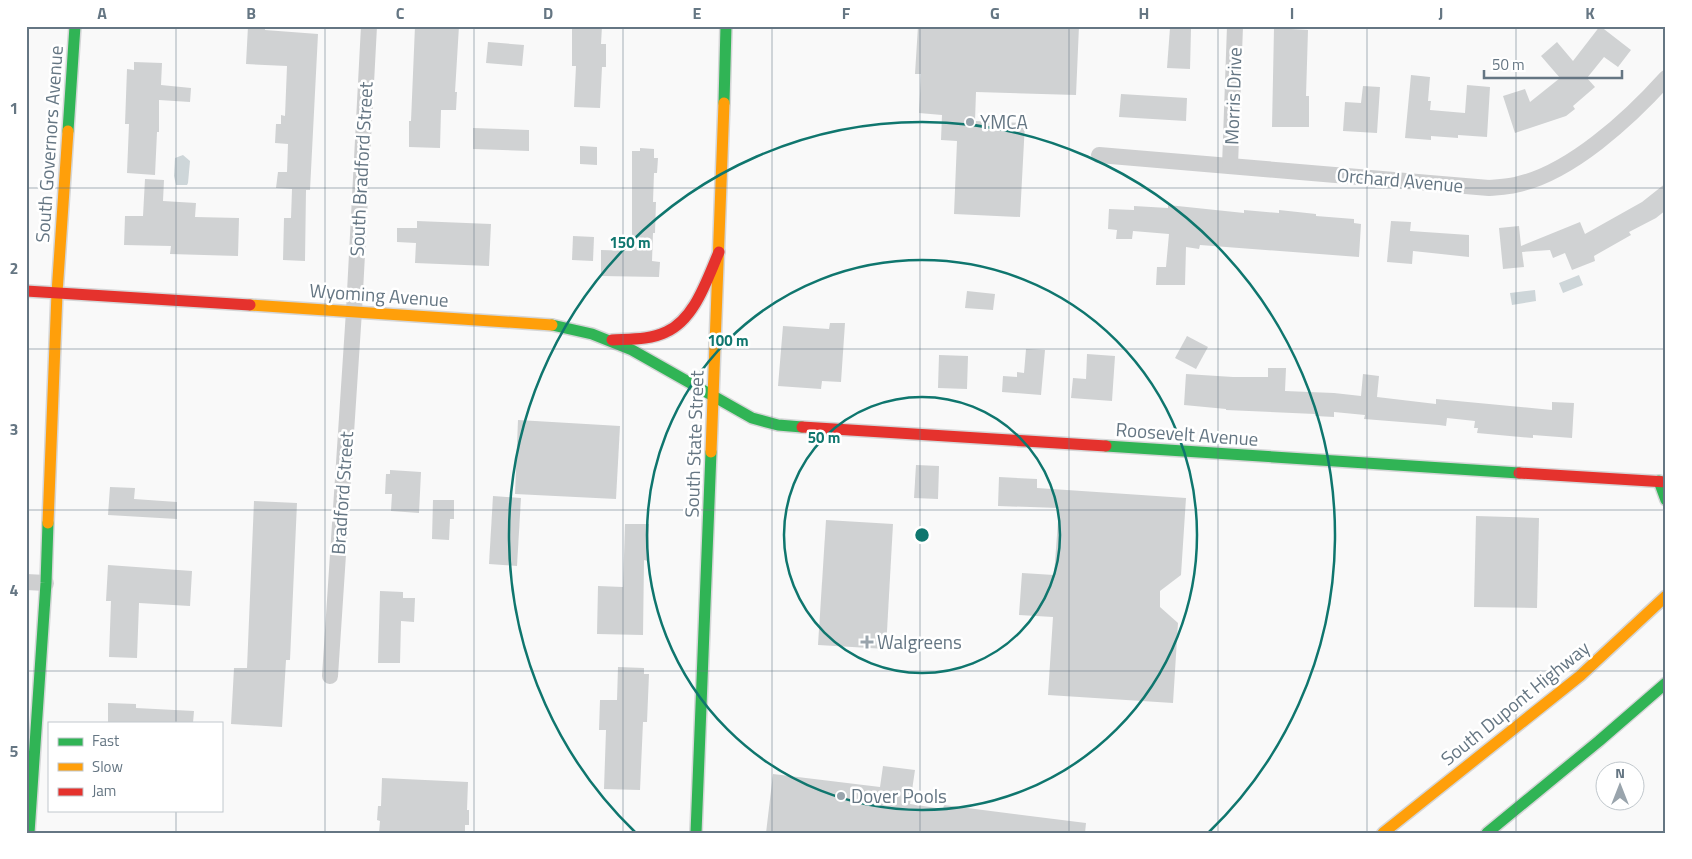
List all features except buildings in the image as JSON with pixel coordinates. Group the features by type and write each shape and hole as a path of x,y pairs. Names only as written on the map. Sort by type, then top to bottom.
{"main road":[{"name":"South Governors Avenue","path":"29,833 46,583 57,293 74,26"},
{"name":"South State Street","path":"696,833 726,26"},
{"path":"609,340 642,338 667,332 676,326 687,316 719,252"},
{"name":"Wyoming Avenue","path":"26,291 558,325 609,340 632,350 713,394"},
{"name":"Roosevelt Avenue","path":"713,394 752,418 778,425 1662,481"},
{"path":"1662,481 1666,500"},
{"path":"1663,599 1664,584"},
{"name":"South Dupont Highway","path":"1383,833 1580,676 1663,599"},
{"path":"1487,833 1666,683"},
{"path":"1520,739 1554,696"}],"street":[{"name":"South Bradford Street","path":"354,311 369,26"},
{"name":"Morris Drive","path":"1230,166 1236,26"},
{"name":"Orchard Avenue","path":"1099,155 1488,188 1515,185 1545,175 1584,152 1647,99 1666,78"},
{"name":"Bradford Street","path":"330,676 354,311"},
{"path":"26,582 46,583"}],"shaded area":[{"path":"183,155 190,161 188,183 187,185 176,185 174,176 175,158"},
{"path":"1579,275 1583,285 1563,293 1559,283"},
{"path":"1535,290 1536,301 1512,305 1510,293"}],"traffic: fast":[{"path":"68,131 75,26"},
{"path":"724,103 726,26"},
{"path":"552,325 592,334 632,350 752,418 778,425 802,427"},
{"path":"1106,446 1519,473"},
{"path":"696,833 711,452"},
{"path":"1659,481 1666,500"},
{"path":"29,833 46,583 48,523"},
{"path":"1487,833 1666,683"}],"traffic: slow":[{"path":"711,452 724,103"},
{"path":"48,523 57,293 68,131"},
{"path":"250,305 552,325"},
{"path":"1383,833 1580,676 1666,596"}],"traffic: jam":[{"path":"612,340 640,339 660,335 676,326 685,318 699,297 719,252"},
{"path":"26,291 250,305"},
{"path":"802,427 1106,446"},
{"path":"1519,473 1666,482"}],"place":[{"name":"YMCA","path":"970,122"},
{"name":"Walgreens","path":"867,642"},
{"name":"Dover Pools","path":"841,796"}]}
